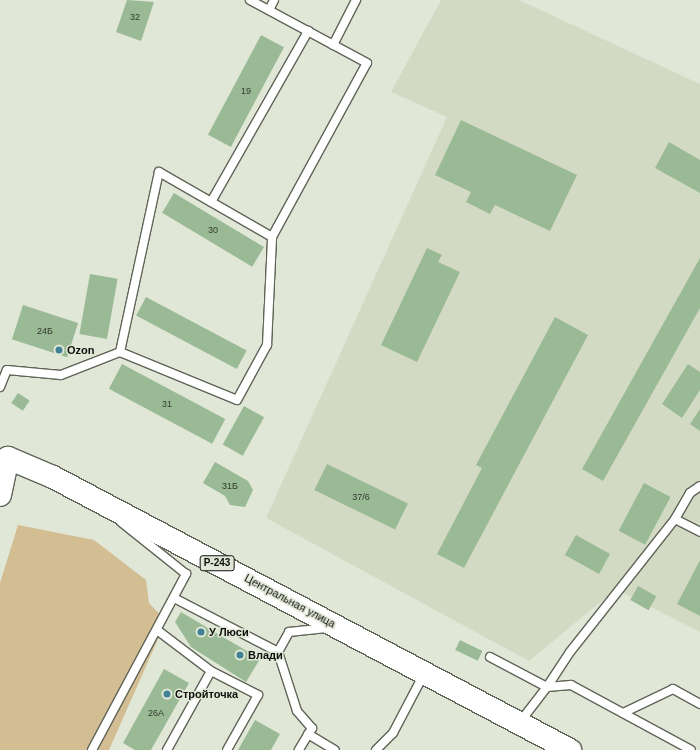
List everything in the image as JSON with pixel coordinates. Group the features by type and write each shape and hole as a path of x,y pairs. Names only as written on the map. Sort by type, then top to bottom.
{"highway":[{"name":"Центральная улица","path":"0,495 8,458 96,500 338,626 570,750"}],"lane":[{"path":"0,387 7,370 60,375 120,352 236,400 267,345 272,237 367,63 250,0"},
{"path":"269,10 274,0"},
{"path":"333,45 356,0"},
{"path":"211,202 308,31"},
{"path":"120,352 159,172 272,237"},
{"path":"520,722 547,687 570,652 675,519 690,493 700,486"},
{"path":"92,750 186,574 144,544 96,500"},
{"path":"675,519 700,532"},
{"path":"174,598 278,652 297,710 312,728 299,750"},
{"path":"278,652 290,632 338,626"},
{"path":"157,630 211,671 258,696 227,750"},
{"path":"490,657 547,687 571,685 691,750"},
{"path":"167,750 211,671"},
{"path":"376,750 393,733 425,672"},
{"path":"623,713 673,689 700,704"},
{"path":"308,734 335,750"}],"shaded area":[{"path":"441,0 519,0 700,84 700,632 616,589 529,661 266,518 447,117 391,92"},
{"path":"18,525 94,540 146,580 149,603 166,621 109,750 0,750 0,583"}],"building":[{"path":"127,0 154,2 141,41 116,32"},
{"path":"261,35 284,47 231,147 208,135"},
{"path":"461,120 577,175 550,231 495,205 490,214 466,202 471,192 435,175"},
{"path":"669,142 700,160 700,193 655,168"},
{"path":"174,193 264,247 252,267 162,213"},
{"path":"427,248 442,255 438,262 460,272 417,362 381,345"},
{"path":"700,258 700,308 603,481 582,469"},
{"path":"90,274 118,279 107,339 79,334"},
{"path":"146,297 247,351 237,369 136,316"},
{"path":"23,305 78,323 67,357 12,339"},
{"path":"555,317 588,335 464,568 437,554 482,468 476,465"},
{"path":"122,364 225,419 212,444 109,389"},
{"path":"688,364 700,372 700,390 682,418 662,404"},
{"path":"18,393 30,401 23,411 11,403"},
{"path":"244,406 264,417 243,456 223,444"},
{"path":"700,409 700,431 690,424"},
{"path":"215,462 248,481 253,490 245,507 230,505 225,496 203,483"},
{"path":"327,464 408,503 395,530 314,490"},
{"path":"644,483 670,497 645,545 619,531"},
{"path":"576,535 610,554 599,574 565,555"},
{"path":"700,560 700,616 677,604"},
{"path":"638,586 656,596 649,610 630,600"},
{"path":"181,612 260,659 246,682 191,647 175,622"},
{"path":"460,640 482,651 478,661 455,650"},
{"path":"164,669 189,683 151,750 135,750 123,743"},
{"path":"255,720 280,734 271,750 238,750"}],"place":[{"name":"Ozon","path":"59,350"},
{"name":"У Люси","path":"201,632"},
{"name":"Влади","path":"240,655"},
{"name":"Стройточка","path":"167,694"}]}
